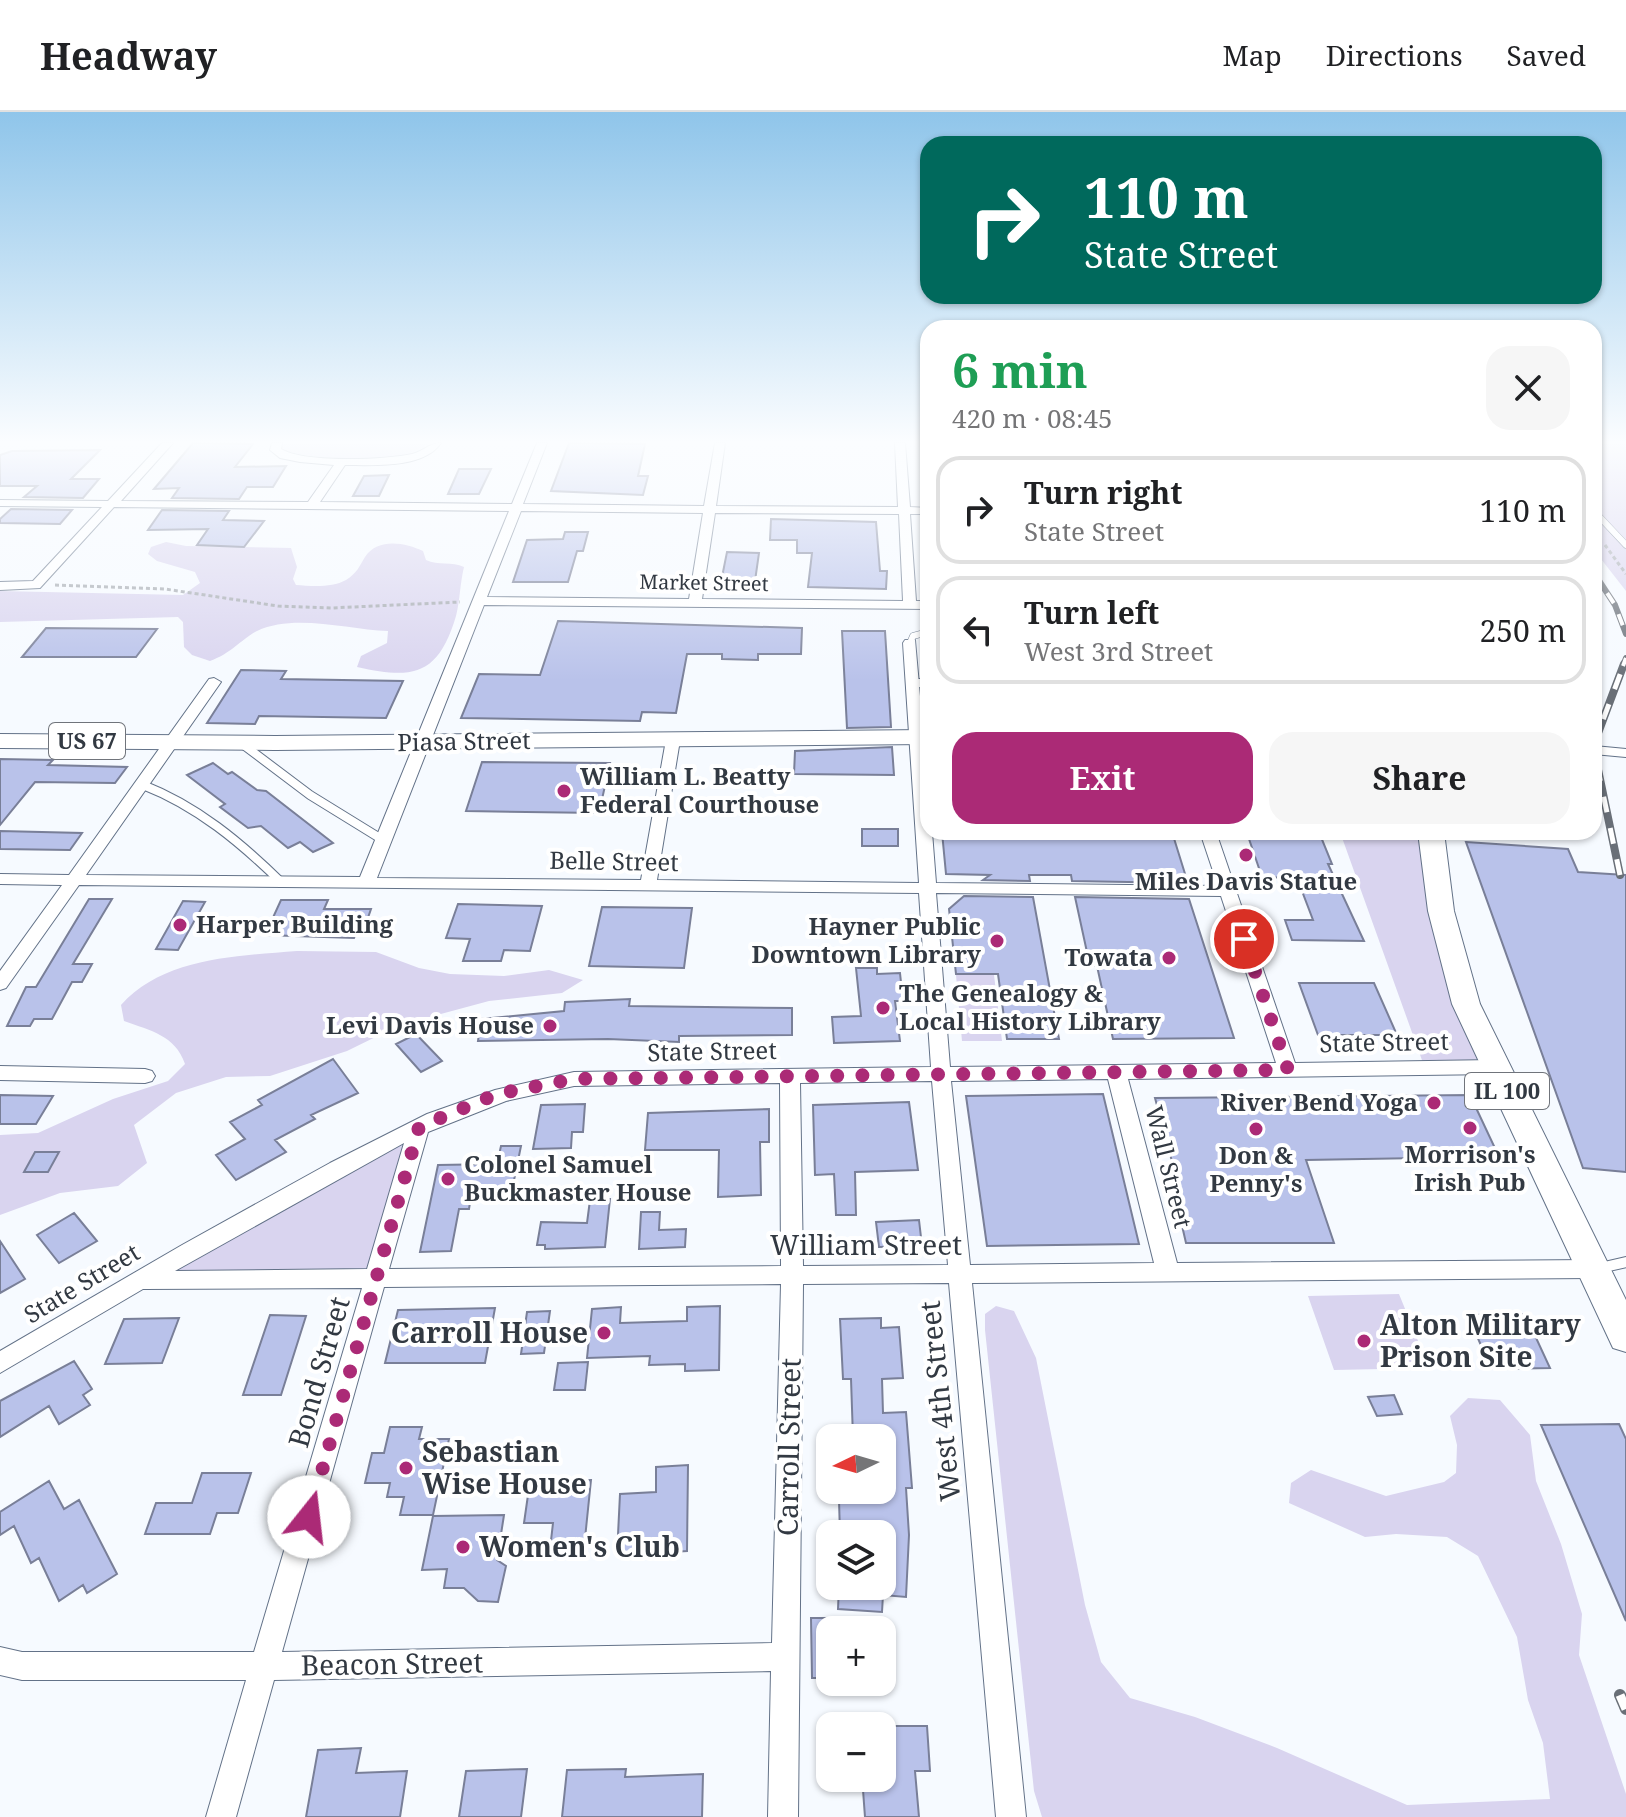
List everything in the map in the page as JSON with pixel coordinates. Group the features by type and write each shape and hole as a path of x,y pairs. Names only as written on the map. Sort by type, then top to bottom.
{"highway":[{"name":"Piasa Street","path":"0,741 241,743 920,737"}],"main road":[{"name":"IL 100","path":"1432,840 1441,911 1466,1004 1626,1337"}],"street":[{"path":"0,586 36,585 94,523"},
{"path":"366,883 511,523"},
{"path":"695,603 708,523"},
{"path":"906,523 910,605"},
{"name":"Market Street","path":"480,601 920,605"},
{"name":"West 4th Street","path":"910,643 920,679"},
{"path":"0,984 6,968 75,880 214,682"},
{"path":"648,886 673,740"},
{"name":"West 4th Street","path":"925,840 926,889 958,1275 1011,1817"},
{"path":"1211,840 1288,1070"},
{"name":"Belle Street","path":"0,879 1227,891"},
{"name":"State Street","path":"0,1363 277,1202 419,1127 467,1104 538,1084 574,1079 1495,1067"},
{"path":"0,1073 145,1076"},
{"name":"Wall Street","path":"1117,1074 1168,1273"},
{"name":"Carroll Street","path":"783,1817 792,1276 790,1077"},
{"name":"Bond Street","path":"221,1817 419,1127"},
{"name":"William Street","path":"140,1280 1592,1269"},
{"name":"Beacon Street","path":"0,1661 22,1666 266,1666 784,1657"}],"lane":[{"path":"1605,523 1626,545"},
{"path":"910,643 913,636 920,634"},
{"path":"241,743 266,765 344,818 383,840"},
{"path":"1602,751 1626,753"},
{"path":"143,785 176,796 255,856 281,882"},
{"path":"1592,1269 1626,1262"}],"path":[{"path":"1602,540 1626,574"},
{"path":"36,585 165,589 245,603 331,608 480,601"}],"shaded area":[{"path":"1602,523 1626,523 1626,591 1602,560"},
{"path":"166,542 186,546 291,548 297,567 293,579 296,585 315,586 346,580 377,546 409,546 423,551 426,560 431,562 464,567 456,616 441,651 431,662 420,669 393,673 357,667 361,656 387,643 388,631 288,623 257,631 210,661 192,655 184,647 183,622 178,617 0,622 0,591 183,595 200,583 195,572 157,561 148,554 151,547"},
{"path":"1343,840 1426,840 1484,1062 1423,1063"},
{"path":"297,951 376,952 419,968 450,974 504,976 549,970 583,980 562,993 489,1001 400,1025 347,1051 270,1076 226,1077 176,1093 134,1125 147,1163 118,1186 60,1193 0,1215 0,1135 38,1133 113,1099 168,1081 185,1064 181,1054 168,1040 124,1021 121,1005 138,989 158,977 203,962"},
{"path":"956,975 994,975 1002,1041 962,1041"},
{"path":"411,1137 371,1273 157,1276"},
{"path":"1399,1294 1429,1368 1334,1370 1308,1296"},
{"path":"996,1306 1014,1311 1036,1358 1085,1605 1101,1662 1130,1698 1195,1717 1277,1748 1407,1805 1550,1799 1543,1743 1528,1700 1517,1637 1478,1556 1447,1537 1396,1534 1365,1537 1289,1503 1291,1483 1311,1470 1386,1496 1444,1482 1456,1473 1457,1445 1450,1416 1468,1398 1500,1400 1530,1435 1536,1481 1561,1544 1582,1614 1579,1655 1626,1794 1626,1817 1042,1817 1034,1791 985,1330 985,1314"}],"building":[{"path":"0,523 61,523 60,524"},
{"path":"153,523 263,523 244,547 197,545 208,529 148,530"},
{"path":"771,523 876,523 880,571 887,571 886,589 808,587 812,553 797,553 797,540 770,540"},
{"path":"565,532 588,532 583,551 577,551 568,582 513,582 527,540 563,539"},
{"path":"727,552 759,553 754,588 720,587"},
{"path":"558,621 802,628 801,654 758,654 758,660 722,659 722,654 687,654 676,713 642,712 640,721 461,718 479,674 540,675"},
{"path":"46,628 157,629 136,657 22,657"},
{"path":"842,631 885,631 891,727 847,728"},
{"path":"241,670 286,671 281,679 403,681 386,718 259,716 255,724 207,723"},
{"path":"892,747 894,775 794,774 795,751"},
{"path":"0,759 53,760 48,765 127,767 115,783 35,782 0,825"},
{"path":"482,762 610,763 599,813 466,811"},
{"path":"213,763 257,790 266,791 333,843 313,852 300,842 288,848 261,826 248,828 220,807 225,804 187,775"},
{"path":"862,829 898,829 898,846 862,846"},
{"path":"0,831 82,833 70,850 0,849"},
{"path":"943,840 1174,840 1186,877 1182,877 1184,883 1072,881 1071,875 1029,875 1030,881 983,880 990,875 946,874"},
{"path":"1249,840 1322,840 1332,864 1328,864 1364,941 1292,940 1285,920 1313,920 1297,878 1262,877"},
{"path":"1466,842 1568,849 1578,872 1626,875 1626,1172 1583,1168"},
{"name":"Hayner Public Downtown Library","path":"964,896 1033,897 1059,1039 1007,1039 998,974 956,974 949,909"},
{"path":"1075,897 1189,899 1234,1038 1113,1039 1097,966 1090,966"},
{"path":"89,899 112,899 73,964 92,964 82,982 72,982 52,1019 34,1019 30,1026 7,1026 26,987 36,987"},
{"path":"281,900 328,900 324,909 371,909 364,929 357,930 354,938 265,935"},
{"name":"Harper Building","path":"183,901 205,902 178,950 156,949"},
{"path":"458,904 542,906 530,951 504,950 501,961 463,961 470,939 446,938"},
{"path":"602,907 692,908 684,968 589,966"},
{"name":"The Genealogy & Local History Library","path":"856,968 877,968 877,974 900,973 903,1001 895,1001 900,1041 834,1043 832,1017 861,1016"},
{"path":"1299,983 1374,983 1397,1035 1318,1035"},
{"path":"630,999 629,1006 792,1008 792,1035 679,1036 679,1042 608,1039 478,1041 481,1019 564,1011 565,1002"},
{"path":"416,1034 442,1061 421,1072 396,1044"},
{"path":"333,1059 358,1093 311,1115 315,1119 275,1140 286,1152 236,1180 216,1155 245,1139 230,1122 262,1105 258,1100"},
{"path":"1103,1094 1139,1244 987,1246 966,1096"},
{"path":"0,1095 53,1096 36,1124 0,1124"},
{"path":"1470,1095 1501,1161 1422,1161 1420,1158 1306,1160 1334,1243 1186,1243 1169,1169 1174,1169 1155,1098"},
{"path":"909,1102 918,1170 855,1172 856,1215 836,1215 834,1174 815,1175 813,1105"},
{"path":"585,1104 583,1132 572,1132 571,1148 533,1149 541,1105"},
{"path":"769,1109 769,1142 760,1142 761,1195 718,1197 719,1150 645,1150 648,1113"},
{"path":"501,1146 521,1146 512,1190 472,1190 469,1209 459,1209 451,1251 420,1252 438,1165 497,1164"},
{"path":"35,1152 59,1152 48,1172 24,1172"},
{"path":"610,1199 605,1247 545,1249 545,1245 537,1245 541,1222 587,1223 590,1200"},
{"path":"641,1212 660,1212 659,1230 686,1229 685,1247 639,1249"},
{"path":"74,1213 97,1241 59,1263 37,1235"},
{"path":"919,1220 922,1246 879,1247 876,1222"},
{"path":"0,1241 25,1279 0,1293"},
{"path":"720,1306 719,1370 685,1371 685,1364 649,1365 650,1356 587,1358 592,1309 621,1307 620,1323 687,1321 687,1307"},
{"path":"495,1308 485,1363 385,1363 398,1310"},
{"path":"550,1311 544,1353 521,1354 527,1312"},
{"path":"1525,1314 1550,1368 1491,1369 1468,1315"},
{"path":"270,1315 306,1316 281,1395 243,1395"},
{"path":"179,1318 162,1363 105,1364 124,1319"},
{"path":"881,1318 881,1328 899,1327 903,1378 882,1379 883,1413 906,1412 912,1488 906,1488 909,1535 906,1597 896,1596 896,1520 840,1520 839,1504 896,1504 896,1424 853,1424 851,1379 843,1379 840,1319"},
{"path":"74,1361 92,1389 83,1395 90,1405 59,1424 49,1406 0,1437 0,1401"},
{"path":"588,1362 585,1390 554,1390 558,1363"},
{"path":"1394,1395 1402,1414 1377,1416 1368,1397"},
{"path":"1619,1424 1626,1439 1626,1621 1541,1425"},
{"name":"Sebastian Wise House","path":"390,1427 422,1427 419,1439 449,1439 433,1515 400,1515 404,1497 387,1497 390,1483 365,1483 372,1453 384,1453"},
{"path":"688,1465 687,1551 617,1555 620,1494 656,1492 656,1467"},
{"path":"202,1473 251,1473 238,1513 217,1513 210,1534 145,1534 156,1503 192,1503"},
{"path":"591,1480 583,1558 549,1558 553,1523 524,1523 530,1481"},
{"path":"49,1481 64,1509 79,1500 117,1574 87,1593 83,1585 59,1601 39,1558 31,1563 14,1526 0,1535 0,1512"},
{"name":"Women's Club","path":"504,1515 497,1560 506,1566 498,1602 478,1601 464,1588 444,1588 447,1569 422,1570 433,1516"},
{"path":"838,1600 883,1600 882,1612 838,1609"},
{"path":"811,1618 816,1618 816,1678 812,1678"},
{"path":"896,1726 927,1726 930,1771 915,1771 919,1817 865,1817 863,1792 896,1792"},
{"path":"361,1748 356,1773 407,1771 400,1817 306,1817 318,1750"},
{"path":"527,1769 521,1817 459,1817 466,1771"},
{"path":"626,1769 625,1777 703,1774 702,1817 562,1817 567,1770"}],"railway":[{"path":"1602,585 1615,605 1626,634"},
{"path":"1623,666 1626,658"},
{"path":"1602,722 1624,664"},
{"path":"1602,789 1620,875"},
{"path":"1620,1695 1626,1709"}],"place":[{"name":"William L. Beatty Federal Courthouse","path":"564,791"},
{"name":"Miles Davis Statue","path":"1246,855"},
{"name":"Harper Building","path":"180,925"},
{"name":"Hayner Public Downtown Library","path":"997,941"},
{"name":"Towata","path":"1169,958"},
{"name":"The Genealogy & Local History Library","path":"883,1008"},
{"name":"Levi Davis House","path":"550,1026"},
{"name":"River Bend Yoga","path":"1434,1103"},
{"name":"Morrison's Irish Pub","path":"1470,1128"},
{"name":"Don & Penny's","path":"1256,1129"},
{"name":"Colonel Samuel Buckmaster House","path":"448,1179"},
{"name":"Carroll House","path":"604,1333"},
{"name":"Alton Military Prison Site","path":"1364,1341"},
{"name":"Sebastian Wise House","path":"406,1468"},
{"name":"Women's Club","path":"463,1547"}],"route":[{"path":"309,1517 419,1127 467,1104 497,1094 574,1079 1288,1070 1244,939"}]}
